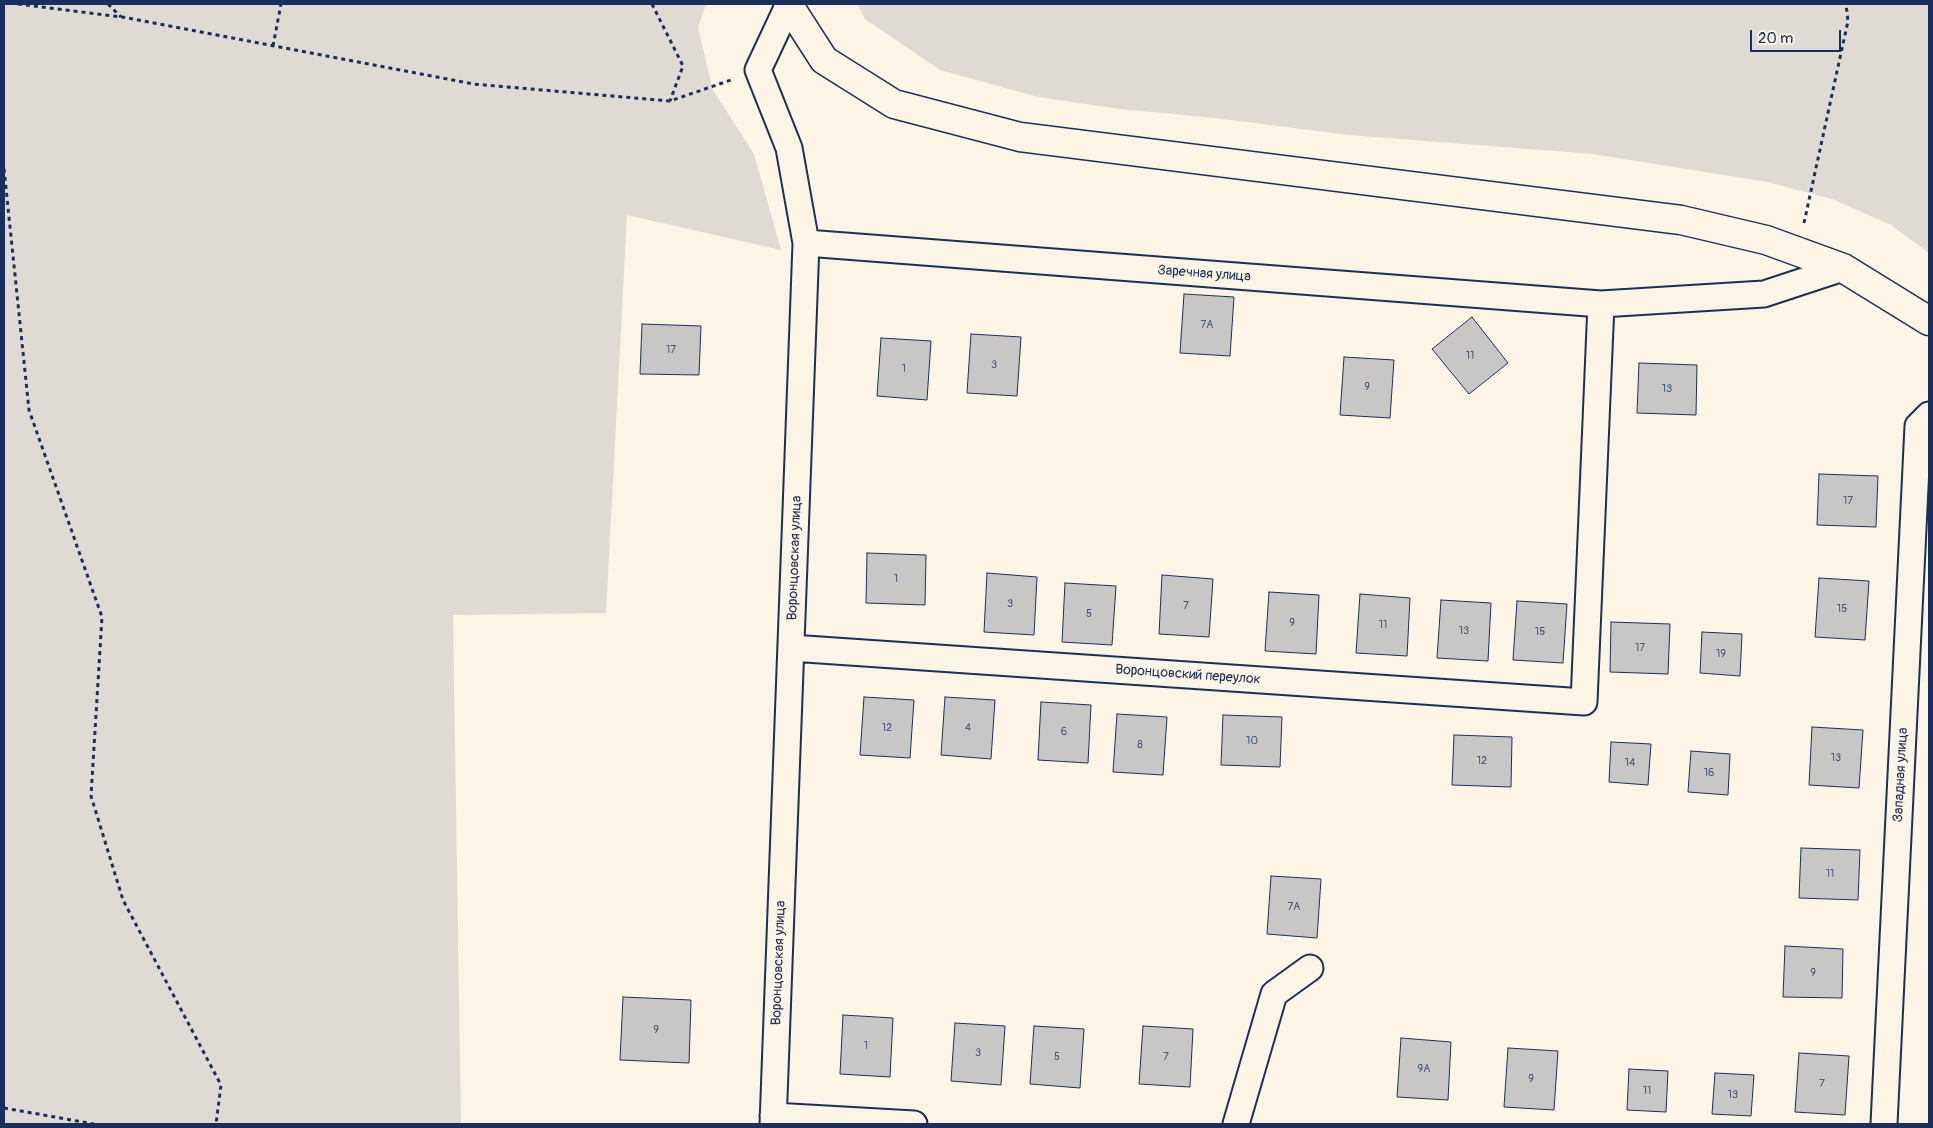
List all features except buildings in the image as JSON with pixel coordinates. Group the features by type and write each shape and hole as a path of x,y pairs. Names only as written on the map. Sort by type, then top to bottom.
{"main road":[{"path":"788,5 824,60 894,104 1020,138 1681,220 1766,240 1843,268 1929,321"}],"street":[{"path":"758,70 788,5"},
{"name":"Воронцовская улица","path":"758,70 789,148 806,244 773,1120"},
{"name":"Заречная улица","path":"806,244 1601,304 1764,294 1843,268"},
{"name":"Воронцовский переулок","path":"791,648 1584,702 1601,304"},
{"name":"Западная улица","path":"1884,1124 1924,420"},
{"path":"1236,1124 1248,1076 1274,994 1310,968"},
{"path":"773,1120 914,1124"}],"path":[{"path":"18,4 122,17 473,84 670,101 758,70"},
{"path":"108,4 122,17"},
{"path":"272,46 281,4"},
{"path":"652,4 683,66 670,101"},
{"path":"1798,252 1848,21 1846,4"},
{"path":"4,169 29,410 102,617 91,796 123,900 221,1085 216,1124"},
{"path":"4,1108 94,1124"}],"shaded area":[{"path":"4,4 706,4 698,28 713,90 754,154 781,250 627,215 606,613 453,615 461,1124 4,1124"},
{"path":"857,4 1929,4 1929,253 1891,225 1832,199 1767,182 1593,154 1349,135 1215,118 1120,109 1038,97 940,70 865,19"}]}
